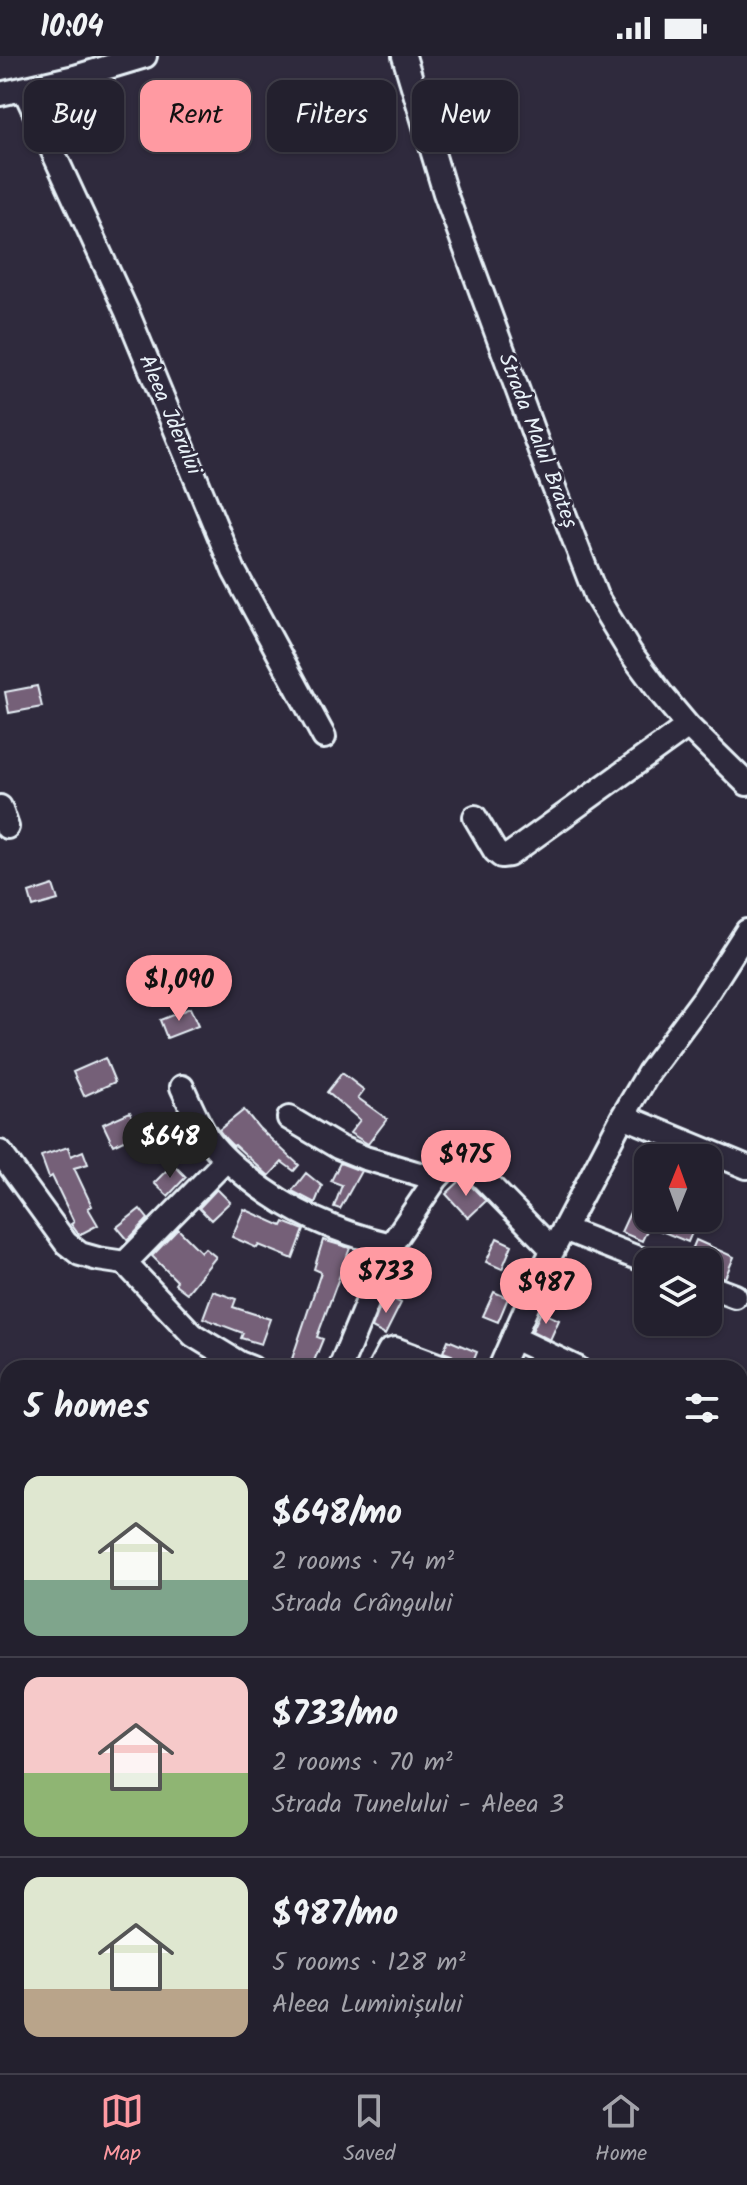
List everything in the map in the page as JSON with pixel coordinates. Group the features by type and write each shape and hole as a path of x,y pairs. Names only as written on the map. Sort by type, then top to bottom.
{"street":[{"path":"62,80 145,56"},
{"name":"Strada Malul Brateș","path":"404,56 445,193 596,596 630,652 688,726 747,784"},
{"path":"0,94 24,89"},
{"name":"Aleea Jderului","path":"53,152 127,312 234,571 324,737"},
{"path":"475,817 495,851 501,856 509,855 688,726"},
{"path":"504,1360 553,1250 623,1116 649,1072 704,998 747,931"},
{"path":"182,1087 208,1139 226,1160 277,1200 333,1229 391,1245"},
{"path":"623,1116 747,1167"},
{"path":"289,1118 338,1147 436,1179"},
{"path":"0,1152 66,1243 80,1254 125,1263 193,1335 234,1360"},
{"path":"125,1263 226,1160"},
{"path":"343,1360 391,1245 436,1179 453,1161 466,1161 553,1250"},
{"path":"564,1229 634,1256"},
{"path":"722,1291 735,1296"},
{"path":"514,1338 560,1360"},
{"path":"384,1360 389,1351 395,1349 425,1360"}],"building":[{"path":"37,686 42,707 9,713 5,692"},
{"path":"53,885 58,900 33,907 29,893"},
{"path":"190,1008 198,1026 167,1038 160,1020"},
{"path":"105,1058 115,1082 84,1096 73,1072"},
{"path":"342,1073 364,1090 358,1098 387,1119 368,1144 350,1133 360,1120 327,1092"},
{"path":"244,1110 299,1165 294,1171 282,1162 269,1176 226,1139 219,1130"},
{"path":"130,1112 139,1133 113,1145 103,1124"},
{"path":"68,1147 71,1156 83,1151 88,1164 74,1168 92,1206 88,1208 98,1225 79,1235 71,1224 74,1222 52,1176 49,1178 41,1156"},
{"path":"340,1163 361,1171 340,1209 334,1207 342,1185 331,1181"},
{"path":"173,1164 186,1177 168,1196 154,1183"},
{"path":"306,1173 322,1186 315,1203 292,1191"},
{"path":"463,1178 486,1201 468,1218 446,1194"},
{"path":"217,1189 230,1202 211,1220 199,1208"},
{"path":"140,1209 148,1219 128,1240 117,1227"},
{"path":"244,1209 282,1226 284,1222 304,1230 293,1259 232,1237"},
{"path":"634,1209 634,1232 646,1232 642,1241 621,1232"},
{"path":"178,1229 201,1252 205,1248 216,1257 187,1293 175,1284 177,1281 152,1256"},
{"path":"664,1232 692,1232 688,1242"},
{"path":"497,1238 512,1245 502,1269 486,1262"},
{"path":"323,1240 350,1248 317,1337 323,1339 314,1360 295,1360 292,1359 321,1272 314,1269"},
{"path":"696,1240 714,1248 693,1248"},
{"path":"722,1252 734,1257 725,1278 722,1277"},
{"path":"213,1291 236,1299 233,1307 270,1319 261,1344 241,1338 243,1333 203,1318"},
{"path":"494,1292 508,1298 498,1322 483,1316"},
{"path":"385,1295 401,1303 385,1335 372,1328"},
{"path":"541,1312 559,1320 550,1340 532,1331"},
{"path":"448,1340 477,1352 474,1360 456,1360 443,1352"}]}
